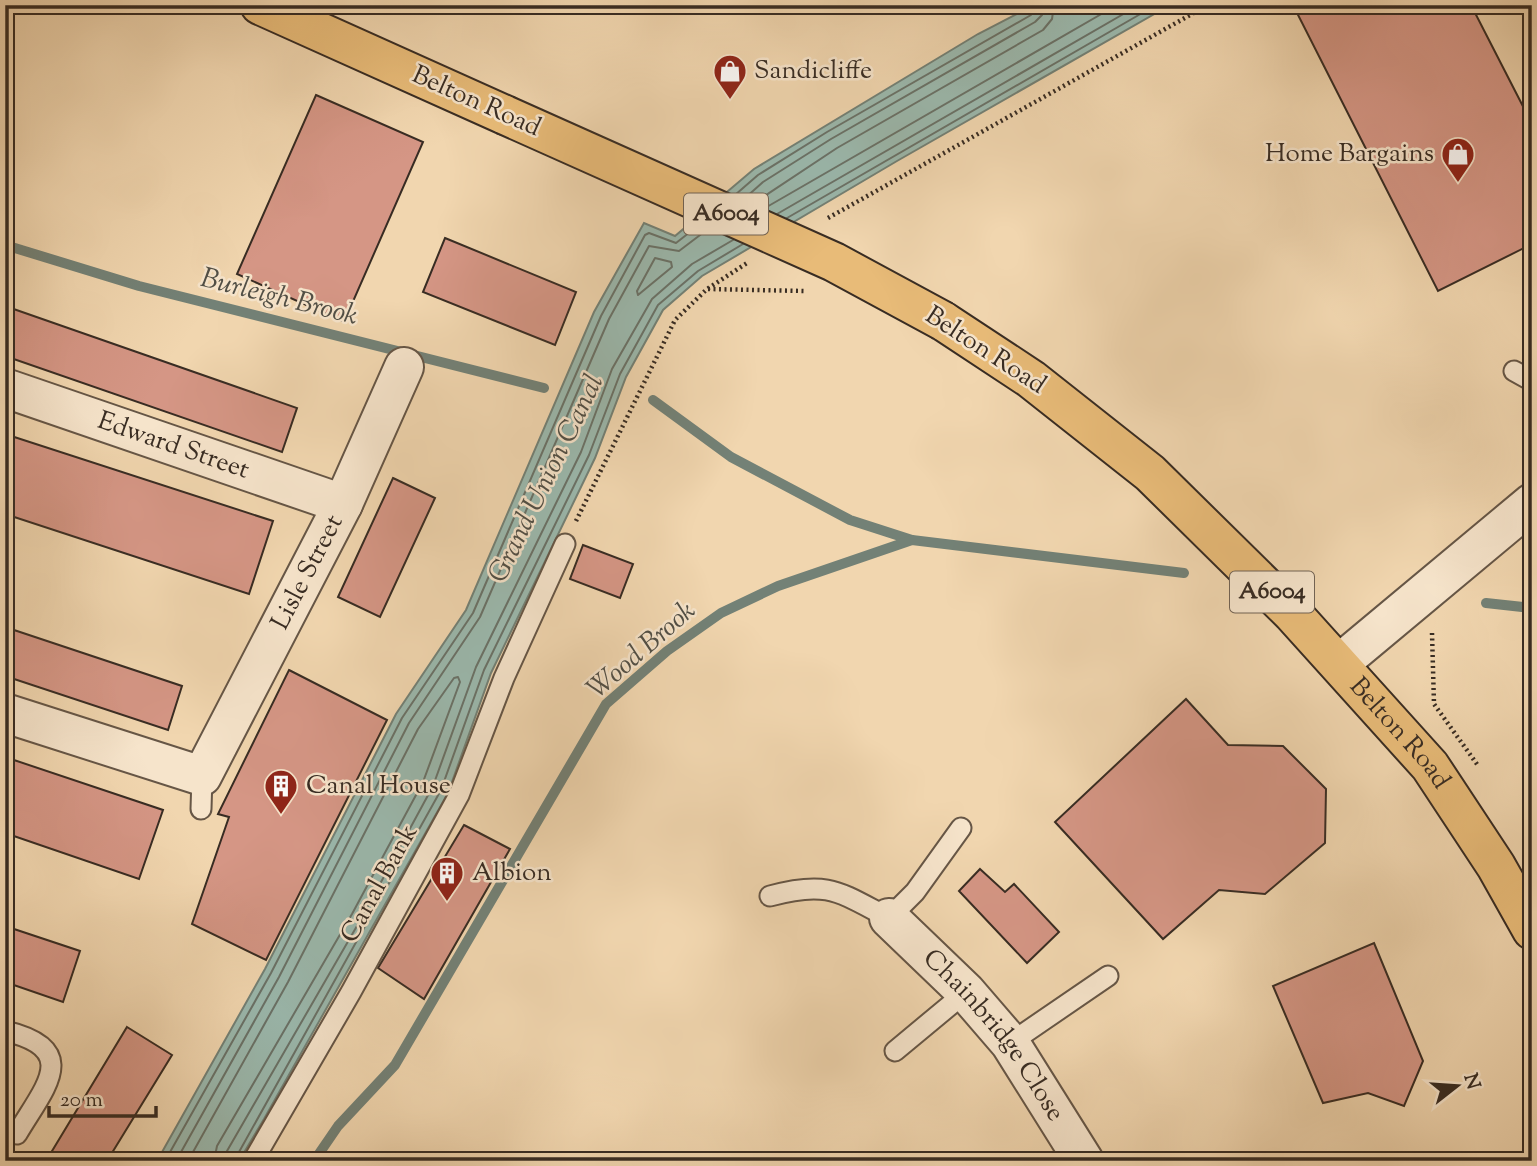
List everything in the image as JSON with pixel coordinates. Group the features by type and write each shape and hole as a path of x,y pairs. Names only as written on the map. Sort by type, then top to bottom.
{"main road":[{"name":"Belton Road","path":"260,5 820,256 943,321 1031,379 1150,473 1292,613 1339,664 1430,766 1496,866 1532,930"}],"street":[{"name":"Lisle Street","path":"5,713 201,793 342,504 404,366"},
{"name":"Edward Street","path":"5,388 342,504"},
{"path":"1339,664 1532,503"},
{"name":"Chainbridge Close","path":"889,918 966,992 1010,1043 1084,1161"}],"lane":[{"path":"1514,371 1532,381"},
{"name":"Canal Bank","path":"253,1161 351,992 459,794 504,678 565,544"},
{"path":"770,895 804,886 839,892 889,918 915,892 961,828"},
{"path":"1010,1043 1108,976"},
{"path":"895,1051 966,992"},
{"path":"5,1031 32,1038 45,1048 51,1062 51,1077 17,1134"}],"path":[{"path":"707,289 804,292 820,256"},
{"path":"1434,636 1434,704 1485,777"}],"water":[{"name":"Grand Union Canal","path":"1034,5 1170,5 702,276 663,310 626,377 595,458 491,673 448,793 264,1119 239,1161 157,1161 265,969 396,714 466,610 594,312 644,223 675,236 754,169 978,34"}],"building":[{"name":"Home Bargains","path":"1293,5 1471,5 1532,124 1532,244 1438,291"},
{"path":"316,95 423,142 344,322 237,274"},
{"path":"445,238 576,292 555,345 423,292"},
{"path":"5,306 297,408 282,452 5,356"},
{"path":"5,434 273,521 249,594 5,514"},
{"path":"393,478 435,498 380,617 338,597"},
{"path":"583,545 633,564 620,598 570,579"},
{"path":"5,627 182,686 168,730 5,676"},
{"name":"Canal House","path":"289,670 387,720 266,960 192,924 229,817 218,814"},
{"path":"1186,699 1228,745 1283,746 1326,789 1325,843 1265,894 1219,890 1163,939 1055,822"},
{"path":"5,757 163,810 139,879 5,833"},
{"name":"Albion","path":"464,825 510,849 424,999 378,968"},
{"path":"980,869 1005,892 1014,884 1059,932 1027,963 959,891"},
{"path":"5,926 80,951 63,1002 5,982"},
{"path":"1374,943 1423,1061 1404,1106 1368,1093 1323,1103 1273,986"},
{"path":"127,1027 172,1055 107,1161 46,1161"}],"waterway":[{"name":"Burleigh Brook","path":"5,245 139,286 544,388"},
{"name":"Burleigh Brook","path":"653,400 731,457 850,520 912,540"},
{"name":"Wood Brook","path":"314,1161 338,1126 395,1065 606,704 667,651 721,613 778,586 912,540 1184,573"},
{"name":"Wood Brook","path":"1486,603 1532,608"}],"place":[{"name":"Sandicliffe","path":"730,101"},
{"name":"Home Bargains","path":"1458,184"},
{"name":"Canal House","path":"281,816"},
{"name":"Albion","path":"447,903"}]}
